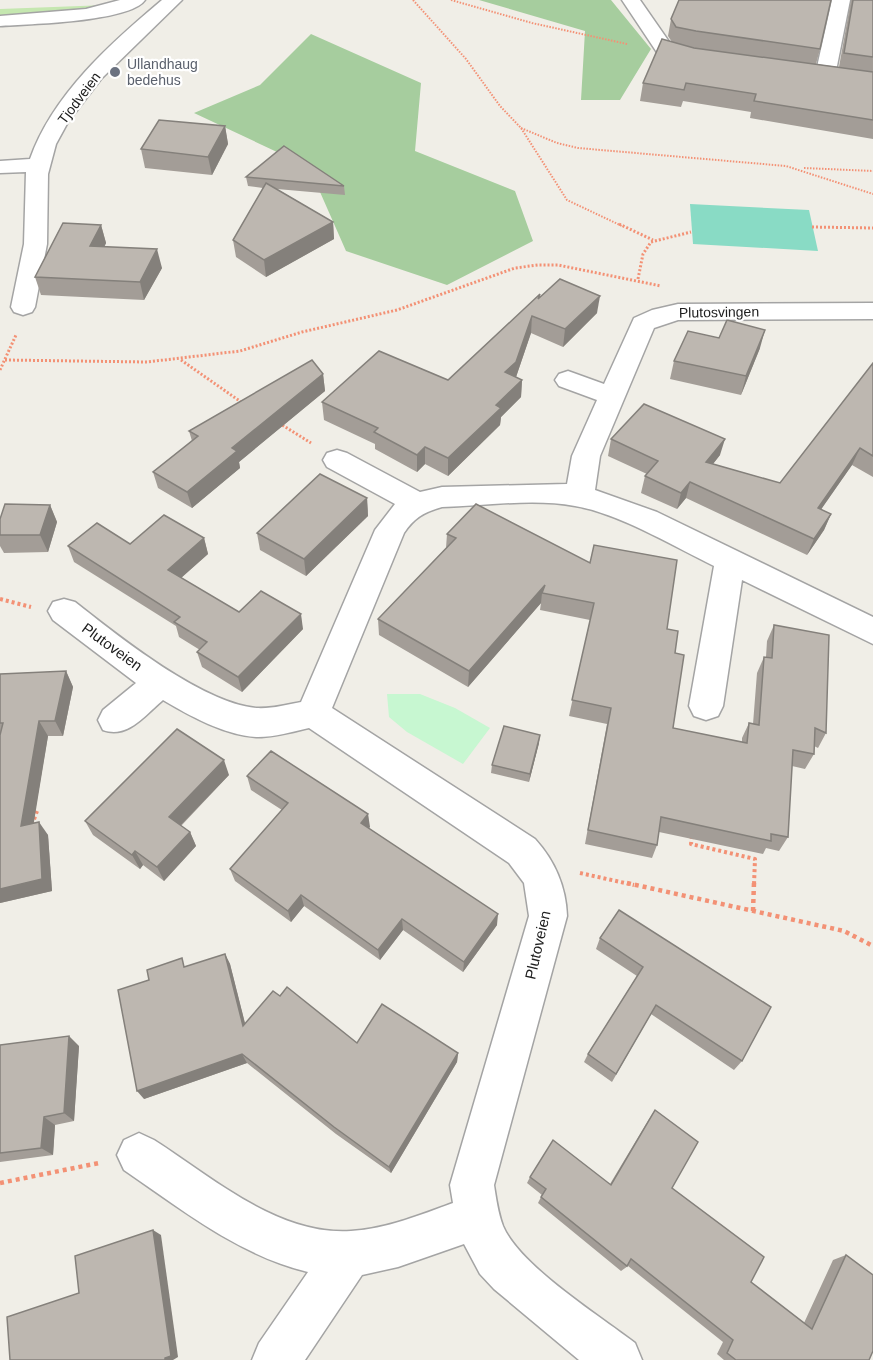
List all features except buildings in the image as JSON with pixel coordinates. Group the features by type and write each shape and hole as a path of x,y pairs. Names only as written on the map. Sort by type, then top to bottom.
{"street":[{"name":"Tjodveien","path":"23,307 36,238 38,165 50,139 80,92 156,14 173,0"},
{"path":"631,0 665,50 691,57 715,59"},
{"path":"825,76 841,0"},
{"path":"0,21 82,15 128,3 156,14"},
{"path":"804,73 847,80"},
{"path":"0,167 38,165"},
{"name":"Plutosvingen","path":"580,496 586,456 643,323 661,315 678,312 873,311"},
{"path":"568,380 611,396"},
{"path":"337,460 417,503"},
{"path":"313,713 390,530 401,514 417,503 442,497 553,493 580,496 647,520 873,631"},
{"path":"706,706 730,561"},
{"name":"Plutoveien","path":"64,611 111,650 206,707 253,722 313,713 522,850 537,871 548,895 548,916 472,1185 476,1217 488,1245 507,1270 618,1360"},
{"name":"Plutoveien","path":"115,720 162,681"},
{"path":"140,1155 251,1226 295,1248 349,1254 398,1244 476,1217"},
{"path":"276,1360 349,1254"}],"path":[{"path":"413,0 466,59 500,106 521,128 567,200 653,240"},
{"path":"451,0 617,43 665,50"},
{"path":"521,128 557,143 579,148 800,169 873,171"},
{"path":"800,169 873,194"},
{"path":"812,227 873,228"},
{"path":"638,280 643,250 653,240 691,232"},
{"path":"5,360 180,360 240,351 302,332 397,310 515,268 558,265 638,280 668,289"},
{"path":"0,370 14,342"},
{"path":"180,360 246,405"},
{"path":"275,421 337,460"},
{"path":"31,829 37,811"},
{"path":"692,832 691,844 755,859 753,911"},
{"path":"537,871 571,871 844,931 873,946"},
{"path":"0,1183 140,1155"}],"green space":[{"path":"479,0 611,0 651,49 620,100 581,100 585,31"},
{"path":"107,5 92,9 0,17 0,9"},
{"path":"311,34 421,83 415,151 515,191 533,241 447,285 346,251 309,167 194,113 260,85"},
{"path":"690,204 809,210 818,251 693,244"},
{"path":"387,694 420,694 455,708 490,728 463,764 407,732 389,717"}],"place":[{"name":"Ullandhaug bedehus","path":"115,72"}]}
